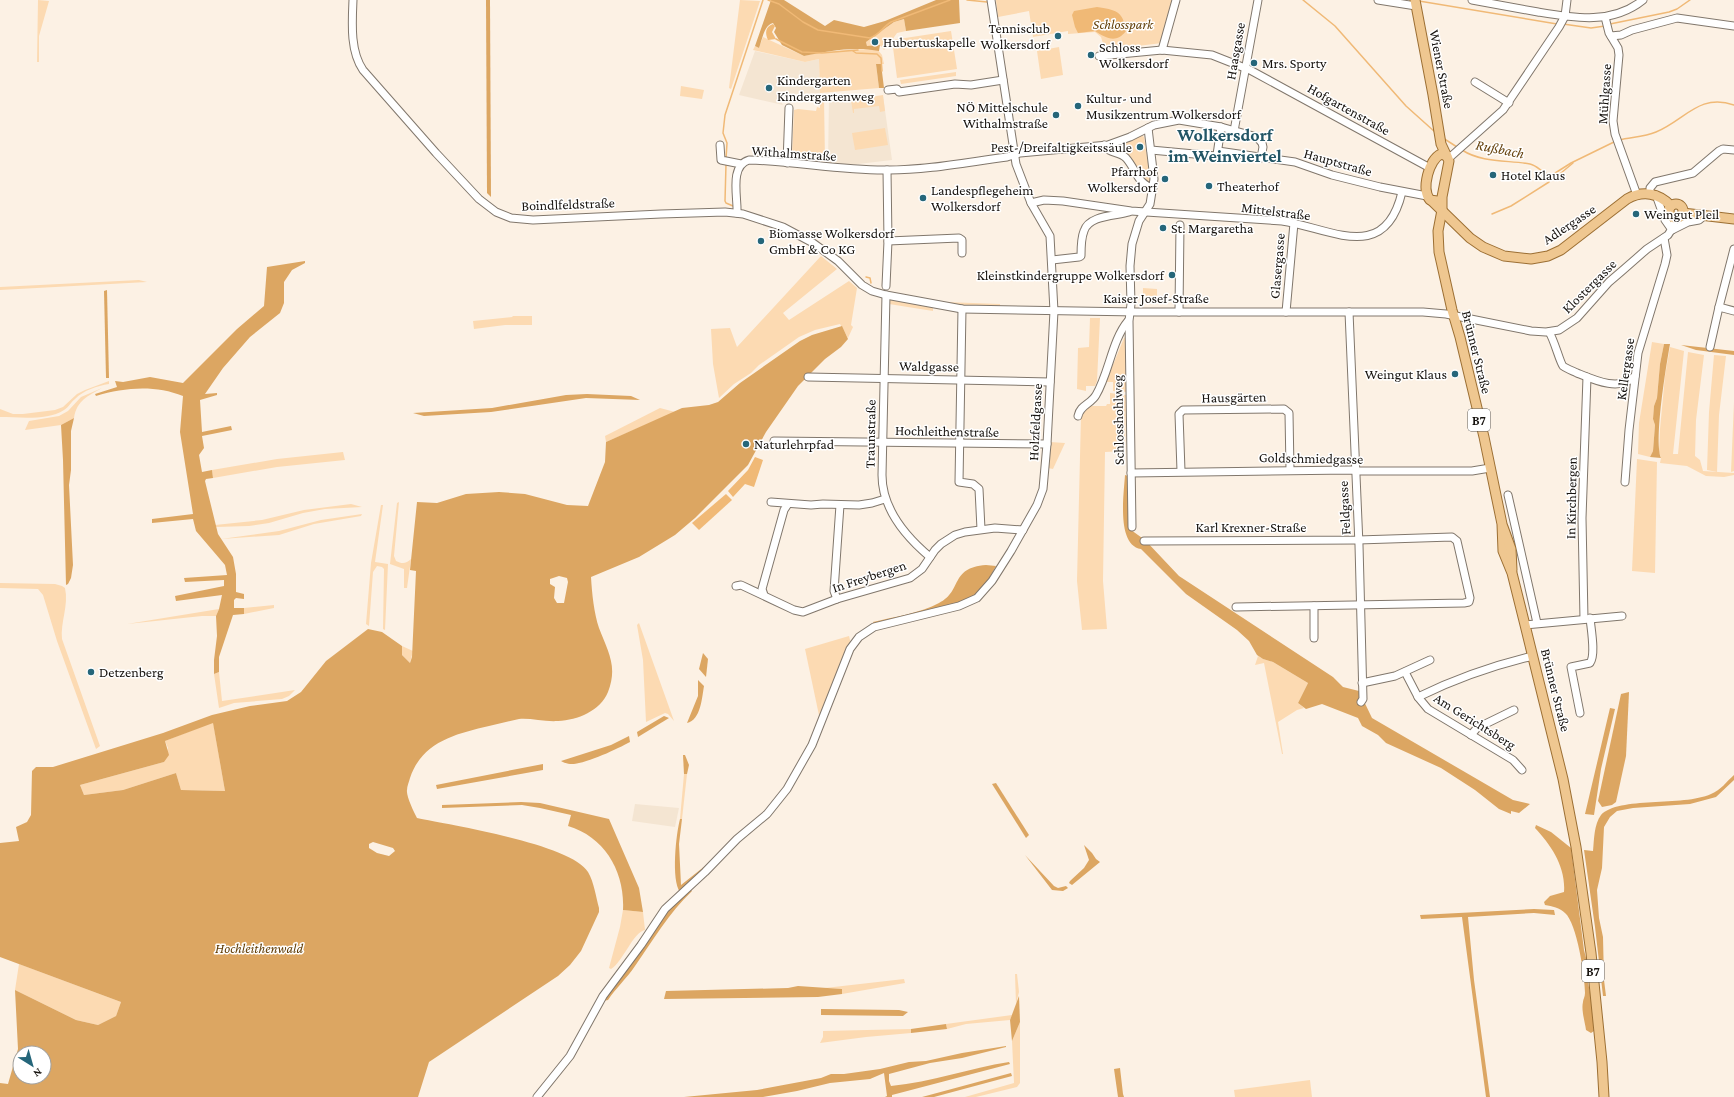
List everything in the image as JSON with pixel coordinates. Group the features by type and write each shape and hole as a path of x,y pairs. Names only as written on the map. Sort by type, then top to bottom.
{"main road":[{"name":"Wiener Straße","path":"1416,3 1439,128 1440,142"},
{"path":"1440,142 1450,156"},
{"path":"1440,142 1436,156 1430,168 1426,190 1429,199 1438,200 1442,197"},
{"path":"1436,156 1441,154 1450,156"},
{"name":"B7","path":"1442,210 1442,197 1450,156"},
{"path":"1637,194 1653,194 1664,199 1671,206 1669,213 1679,215 1705,215 1734,219"},
{"name":"Adlergasse","path":"1429,199 1470,238 1489,250 1510,257 1537,259 1561,250 1628,199 1637,194"},
{"name":"Brünner Straße","path":"1442,210 1438,231 1438,242 1502,524 1503,551 1512,573 1533,656 1559,762 1576,847 1592,960 1604,1097"}],"street":[{"name":"Boindlfeldstraße","path":"354,0 354,41 360,66 446,164 479,199 496,212 511,218 533,220 618,215 737,213 765,220 807,239 838,261 862,285"},
{"name":"Holzfeldgasse","path":"537,1097 570,1056 603,996 665,910 705,872 737,838 767,814 787,789 812,745 844,662 854,642 874,627 959,606 977,598 992,581 1023,530 1041,495 1044,481 1047,444 1054,311 1052,260 1049,234 1031,203 1014,155 991,0"},
{"path":"1162,50 1176,0"},
{"name":"Haasgasse","path":"1234,131 1258,0"},
{"path":"1378,0 1416,3"},
{"path":"1472,0 1518,9 1562,21 1593,18 1621,35 1632,30 1677,18 1734,26"},
{"path":"1518,9 1520,0"},
{"path":"1450,156 1496,117 1509,103 1562,21 1567,0"},
{"path":"1607,26 1623,12 1643,0"},
{"name":"Mühlgasse","path":"1607,26 1618,48 1619,55 1613,121 1615,136 1637,194"},
{"name":"Hofgartenstraße","path":"1099,56 1162,50 1208,54 1246,68 1430,168"},
{"path":"888,90 898,88 899,92 955,84 972,85 1003,80"},
{"path":"1475,82 1509,103"},
{"path":"787,163 789,108"},
{"path":"1014,155 1117,143 1148,128 1179,120 1221,127 1252,135 1260,139 1263,147 1261,158"},
{"path":"1216,154 1221,127"},
{"name":"Schlosshohlweg","path":"1132,527 1128,321 1131,304 1130,266 1132,244 1136,227 1150,204 1153,188 1154,179 1148,128"},
{"path":"720,145 721,157 727,161 741,164"},
{"path":"1104,145 1108,150 1125,157 1143,184 1153,188"},
{"path":"1672,230 1650,188 1655,182 1689,175 1698,170 1718,151 1723,149 1734,150"},
{"name":"Hauptstraße","path":"1151,150 1216,154 1294,162 1332,175 1429,199"},
{"name":"Withalmstraße","path":"737,213 736,173 741,164 749,160 848,169 887,170 923,169 1014,155"},
{"path":"886,286 888,241 887,170"},
{"name":"Mittelstraße","path":"1131,211 1294,223 1345,237 1369,235 1382,229 1390,221 1396,211 1402,192"},
{"path":"1031,203 1044,200 1063,201 1131,211"},
{"path":"1052,260 1079,258 1081,256 1083,232 1087,225 1104,217 1131,211"},
{"path":"1672,230 1679,215"},
{"path":"1672,230 1688,222 1699,220 1705,215"},
{"name":"Glasergasse","path":"1286,312 1294,223"},
{"path":"1180,225 1180,312"},
{"name":"Klostergasse","path":"1454,316 1531,331 1549,332 1559,330 1573,322 1609,282 1647,249 1664,238 1672,230"},
{"path":"888,241 959,238 962,240 962,253"},
{"name":"Kellergasse","path":"1625,482 1629,430 1636,380 1635,376 1641,338 1665,264 1666,255 1664,238"},
{"path":"1710,347 1734,249"},
{"name":"Kaiser Josef-Straße","path":"862,285 872,291 886,295 962,309 1130,312 1423,312 1454,316"},
{"name":"Traunstraße","path":"886,295 882,482 885,499 901,527 910,538 930,556"},
{"path":"1719,307 1734,311"},
{"path":"962,309 959,482 973,484 979,489 981,528"},
{"name":"Feldgasse","path":"1349,312 1358,540 1362,683 1361,702"},
{"path":"1078,416 1082,408 1096,396 1128,321"},
{"path":"1549,332 1555,342 1562,365 1587,377 1605,383 1620,384 1630,381 1635,376"},
{"name":"Waldgasse","path":"808,377 1050,382"},
{"name":"In Kirchbergen","path":"1580,713 1571,667 1590,663 1592,661 1593,649 1587,619 1582,518 1587,377"},
{"name":"Hausgärten","path":"1181,471 1179,414 1183,410 1284,409 1288,414 1290,470"},
{"name":"Hochleithenstraße","path":"774,441 1047,444"},
{"name":"Goldschmiedgasse","path":"1132,473 1290,470 1472,471 1490,468"},
{"path":"1508,495 1537,623"},
{"path":"771,502 788,504 865,505 885,499"},
{"path":"764,595 762,589 784,510 788,504"},
{"path":"837,599 834,591 840,505"},
{"name":"In Freybergen","path":"736,586 741,585 801,612 837,599 910,578 922,569 930,556 941,544 955,535 981,528 1023,530"},
{"name":"Karl Krexner-Straße","path":"1144,541 1455,538 1470,598 1469,602 1360,605"},
{"path":"1236,607 1360,605"},
{"path":"1314,606 1314,638"},
{"path":"1525,625 1622,616"},
{"path":"1418,697 1454,680 1480,670 1510,660 1533,656"},
{"path":"1362,683 1379,680 1405,672 1430,660"},
{"name":"Am Gerichtsberg","path":"1405,672 1418,697 1428,709 1513,760 1522,770"},
{"path":"1471,735 1477,728 1514,710"}],"shaded area":[{"path":"1097,7 1117,12 1123,19 1126,31 1115,39 1107,38 1095,31 1078,33 1072,15 1074,11"},
{"path":"773,24 775,26 772,32 776,39 768,40 766,30"},
{"path":"755,51 805,62 819,59 820,93 786,94 779,99 783,105 739,95"},
{"path":"859,95 860,99 883,96 892,160 858,164 828,164 829,97"},
{"path":"755,457 763,460 754,487 745,484 733,497 728,491 748,470"},
{"path":"726,494 732,500 699,530 692,523"},
{"path":"635,804 679,808 675,827 632,821"}],"green space":[{"path":"38,0 49,1 39,36 39,62 37,62"},
{"path":"486,0 490,0 491,197 487,193"},
{"path":"740,0 760,1 731,89 729,88"},
{"path":"771,0 784,0 825,26 834,20 864,27 885,21 936,0 959,0 960,23 906,31 904,19 894,22 866,42 867,46 880,45 879,51 851,49 804,56 782,45 774,32 776,28 773,23 770,24 765,30 759,48 755,46"},
{"name":"Schlosspark","path":"996,0 1174,0 1162,43 1105,50 1101,37 1095,32 1068,34 1068,31 1033,37 1029,11 998,17"},
{"path":"904,19 906,31 897,33 884,50 881,46 867,46 866,42 894,22"},
{"path":"951,31 957,69 897,78 892,40"},
{"path":"763,37 804,56 821,52 871,49 878,50 882,55 884,64 876,64 879,88 820,93 819,59 805,62 753,50 755,46 759,48"},
{"path":"1059,47 1063,75 1041,79 1037,51"},
{"path":"876,64 881,64 884,88 879,88"},
{"path":"956,72 956,76 901,84 900,80"},
{"path":"681,86 704,90 702,99 680,96"},
{"path":"883,95 885,111 880,112 879,106 854,109 853,113 851,100"},
{"path":"820,98 824,98 825,162 794,159 792,156 794,110 816,111 817,107 820,108"},
{"path":"885,128 888,145 855,150 852,133"},
{"path":"1141,135 1144,137 1151,180 1148,184 1125,155 1110,149"},
{"path":"821,256 837,269 783,313 789,320 849,281 857,288 851,325 853,327 848,338 840,324 815,330 799,337 734,384 719,398 713,364 711,329 730,328 737,347"},
{"path":"305,261 305,263 292,270 284,282 284,303 280,313 250,337 223,368 205,394 217,393 217,395 200,400 202,432 231,426 232,430 202,436 204,448 199,455 202,472 212,470 213,478 206,479 205,481 218,534 233,557 236,574 236,592 244,594 244,599 236,598 234,600 234,608 244,608 244,614 233,615 219,657 219,672 214,674 217,636 216,616 222,595 176,601 175,596 224,586 224,580 185,582 184,578 227,575 225,565 196,531 193,519 152,523 152,519 193,514 180,432 183,396 173,392 140,388 96,396 95,394 117,387 115,381 123,382 150,377 183,383 237,329 264,306 267,267"},
{"path":"1143,274 1156,274 1156,281 1143,281"},
{"path":"139,280 147,282 0,290 0,287"},
{"path":"1143,288 1157,289 1157,296 1143,296"},
{"path":"107,290 109,378 106,378 104,291"},
{"path":"890,299 933,307 933,311 889,304"},
{"path":"945,302 1000,304 1000,307 972,307"},
{"path":"513,316 532,316 532,325 505,325 474,329 473,321"},
{"path":"1090,318 1100,318 1097,381 1095,386 1086,386 1086,391 1077,389 1078,348 1089,347"},
{"name":"Hochleithenwald","path":"842,326 848,339 798,386 766,432 748,465 695,518 675,535 639,557 591,577 596,616 611,659 612,667 611,683 608,692 600,704 588,713 573,719 553,721 519,719 452,736 431,748 423,756 415,766 410,778 407,793 410,804 417,818 536,844 577,862 588,872 593,885 599,912 581,951 570,965 558,976 429,1062 418,1097 0,1097 0,1083 8,1084 12,1070 12,1085 52,1085 52,1045 18,1045 15,990 76,1020 98,1025 116,1016 121,1002 0,957 0,843 19,841 16,827 27,822 31,815 32,771 36,767 53,767 163,733 212,715 250,706 287,701 301,692 326,661 368,629 382,632 402,646 402,655 410,663 412,657 416,571 410,570 417,502 437,503 466,494 499,492 525,494 567,505 588,506 605,462 606,442 682,408 709,405 718,402 740,383 800,341 812,335","holes":["559,576 567,578 568,582 564,603 557,603 554,598 555,587 550,584 550,579","213,723 225,791 181,790 176,773 123,790 84,795 80,785 164,762 169,755 165,741","373,842 393,848 395,851 389,856 377,853 369,848 369,844"]},
{"path":"1126,337 1128,392 1113,391 1113,382 1106,382 1124,338"},
{"path":"1652,342 1664,344 1660,364 1657,398 1654,406 1653,419 1655,425 1653,451 1650,457 1638,454 1639,423"},
{"path":"1664,344 1670,344 1660,420 1659,449 1661,458 1650,457 1653,451 1655,425 1653,419 1654,406 1657,398 1660,364"},
{"path":"1681,345 1734,351 1734,355 1696,350"},
{"path":"1670,347 1684,351 1673,454 1678,454 1688,352 1704,355 1696,420 1695,456 1700,460 1703,471 1734,473 1734,475 1724,477 1706,476 1687,466 1660,463 1660,429 1665,376"},
{"path":"1714,355 1726,356 1719,415 1717,472 1707,470 1709,412"},
{"path":"109,381 109,384 95,387 82,393 66,409 50,416 33,418 0,417 0,409 13,414 55,410 63,407 77,394"},
{"path":"102,388 88,396 80,403 75,412 74,418 61,425 25,430 29,421 59,416 68,411 81,397"},
{"path":"1110,393 1126,395 1125,451 1105,452 1103,581 1107,629 1082,630 1077,581 1081,415 1089,406 1106,406 1107,404 1110,404"},
{"path":"587,394 631,396 640,400 586,398 491,412 424,416 413,413 492,408 566,395"},
{"path":"1734,402 1734,471 1731,472"},
{"path":"660,408 675,412 606,442 605,436"},
{"path":"74,418 71,431 71,470 69,485 73,565 71,578 66,585 61,425"},
{"path":"1050,442 1065,443 1053,469 1048,468"},
{"path":"343,452 345,460 277,467 213,478 212,470 277,459"},
{"path":"1637,459 1657,462 1655,573 1632,571"},
{"path":"1125,475 1128,476 1131,530 1145,540 1179,576 1333,677 1343,687 1359,691 1372,718 1513,800 1530,804 1519,813 1511,811 1511,814 1499,809 1475,790 1441,768 1386,743 1378,735 1362,726 1358,718 1322,704 1306,709 1298,703 1308,683 1273,662 1263,659 1257,655 1249,641 1237,630 1186,594 1141,549 1133,545 1128,538 1123,517"},
{"path":"399,502 394,556 396,561 402,563 406,563 411,559 407,588 404,588 404,569 390,564 397,503"},
{"path":"351,504 362,507 325,509 303,513 269,523 249,526 216,527 215,525 262,520 304,510"},
{"path":"381,505 383,505 375,562 388,564 385,630 383,629 384,569 382,567 377,566 373,572 369,626 366,624 371,563"},
{"path":"362,514 361,516 314,524 279,535 221,539 279,531 321,520"},
{"path":"986,565 996,566 983,589 968,601 874,625 873,622 915,612 939,603 951,592 961,575 974,567"},
{"path":"0,583 55,584 65,588 66,601 62,627 62,639 100,746 96,749 57,641 43,595 38,589 0,588"},
{"path":"274,605 274,608 244,614 244,608"},
{"path":"219,609 216,616 202,616 127,624"},
{"path":"639,623 674,721 668,714 665,713 646,722 643,660 637,625"},
{"path":"849,636 851,644 820,720 805,649"},
{"path":"402,646 413,651 410,663 402,655"},
{"path":"703,653 708,659 706,677 699,669"},
{"path":"1258,656 1273,662 1308,683 1298,703 1304,708 1297,710 1278,722 1283,754 1264,663 1255,665"},
{"path":"219,672 222,701 295,690 289,696 282,699 234,703 219,708 214,674"},
{"path":"698,680 704,686 700,708 695,718 687,723 698,696"},
{"path":"1629,692 1626,756 1616,802 1612,805 1602,807 1598,801 1621,694"},
{"path":"1610,708 1615,709 1601,769 1594,815 1585,814"},
{"path":"664,716 669,718 638,737 637,732"},
{"path":"213,722 225,791 181,790 176,773 123,790 84,795 80,785 164,762 168,748 165,741"},
{"path":"629,736 630,742 592,759 576,764 561,761 611,745"},
{"path":"683,755 685,755 689,765 687,774 684,774"},
{"path":"543,764 543,770 437,789 436,785"},
{"path":"684,774 687,774 682,819 680,819"},
{"path":"1734,775 1734,780 1716,797 1690,804 1633,808 1617,811 1610,817 1604,827 1602,868 1597,890 1599,918 1603,937 1606,996 1603,996 1584,850 1593,851 1597,823 1601,815 1610,809 1636,803 1699,798 1715,792"},
{"path":"996,783 1029,835 1026,838 992,784"},
{"path":"521,802 540,803 609,819 639,888 643,912 623,910 623,896 620,882 610,858 602,847 592,838 581,831 568,826 571,815 522,805 442,808 442,805"},
{"path":"680,819 682,819 679,844 681,885 710,862 680,892 677,886 675,857"},
{"path":"1536,825 1551,832 1571,848 1584,950 1588,966 1587,978 1591,997 1594,1031 1591,1033 1586,1030 1583,1016 1582,1009 1585,993 1584,975 1577,938 1565,913 1556,908 1545,905 1544,902 1550,896 1564,892 1563,874 1552,849 1535,828"},
{"path":"1084,845 1100,862 1072,885 1069,883 1070,881 1084,868 1089,860"},
{"path":"1025,855 1054,886 1058,888 1066,886 1068,888 1063,891 1052,890"},
{"path":"690,889 692,891 669,918 632,970 608,1000 603,1001 662,917"},
{"path":"1534,909 1554,910 1555,915 1534,913 1468,917 1474,980 1490,1097 1486,1097 1462,917 1421,919 1420,915"},
{"path":"623,910 643,912 645,930 636,936 620,960 611,969 609,968"},
{"path":"19,964 121,1002 116,1016 98,1025 76,1020 15,990"},
{"path":"1015,974 1017,974 1019,992 1016,1004"},
{"path":"904,979 905,983 842,994 842,989 825,988"},
{"path":"798,986 842,989 842,994 818,997 664,999 666,991 788,988"},
{"path":"1019,996 1020,1022 1012,1041 1010,1020"},
{"path":"821,1009 899,1010 908,1012 903,1016 821,1015"},
{"path":"1012,1015 1010,1020 966,1024 947,1029 946,1024"},
{"path":"1020,1022 1020,1083 1017,1087 976,1097 965,1097 1014,1083 1012,1041"},
{"path":"946,1024 947,1029 911,1033 911,1029"},
{"path":"911,1029 911,1033 820,1043 823,1037 823,1031"},
{"path":"1006,1046 962,1058 930,1063 889,1074 891,1086 1009,1062 1010,1064 892,1095 892,1097 885,1097 887,1096 884,1073 870,1079 830,1083 763,1097 684,1097 757,1090 821,1078 831,1074 844,1074 880,1069 909,1062 926,1061 962,1053"},
{"path":"1120,1068 1124,1097 1118,1097 1114,1069"},
{"path":"1011,1073 1012,1076 934,1097 922,1097"},
{"path":"1310,1080 1312,1097 1235,1097 1234,1090"}],"waterway":[{"path":"726,159 727,143 723,133 725,115 763,0"},
{"path":"768,0 779,4 803,22 818,30 870,38 876,35 891,22 950,0"},
{"path":"967,0 987,2"},
{"name":"Rußbach","path":"1303,0 1335,26 1406,106 1435,132"},
{"path":"1610,24 1669,12 1677,9 1690,0"},
{"path":"1419,1 1557,24"},
{"path":"1563,24 1591,28 1605,26"},
{"path":"776,39 802,52 822,53 858,50"},
{"path":"853,51 856,53 877,54 881,58 882,71"},
{"name":"Rußbach","path":"1619,140 1656,132 1702,105 1711,102 1722,102 1734,105"},
{"name":"Rußbach","path":"1443,138 1457,147"},
{"name":"Rußbach","path":"1462,150 1487,159 1530,164 1546,174 1552,175 1571,163 1616,141"},
{"name":"Rußbach","path":"1555,178 1573,163"},
{"path":"726,164 725,201 733,206"},
{"path":"1492,214 1511,206 1549,182"},
{"path":"866,277 870,278 871,283"}],"place":[{"name":"Tennisclub Wolkersdorf","path":"1058,36"},
{"name":"Hubertuskapelle","path":"875,42"},
{"name":"Schloss Wolkersdorf","path":"1091,55"},
{"name":"Mrs. Sporty","path":"1254,63"},
{"name":"Kindergarten Kindergartenweg","path":"769,88"},
{"name":"Kultur- und Musikzentrum Wolkersdorf","path":"1078,106"},
{"name":"NÖ Mittelschule Withalmstraße","path":"1056,115"},
{"name":"Pest-/Dreifaltigkeitssäule","path":"1140,147"},
{"name":"Hotel Klaus","path":"1493,175"},
{"name":"Pfarrhof Wolkersdorf","path":"1165,179"},
{"name":"Theaterhof","path":"1209,186"},
{"name":"Landespflegeheim Wolkersdorf","path":"923,198"},
{"name":"Weingut Pleil","path":"1636,214"},
{"name":"St. Margaretha","path":"1163,228"},
{"name":"Biomasse Wolkersdorf GmbH & Co KG","path":"761,241"},
{"name":"Kleinstkindergruppe Wolkersdorf","path":"1172,275"},
{"name":"Weingut Klaus","path":"1455,374"},
{"name":"Naturlehrpfad","path":"746,444"},
{"name":"Detzenberg","path":"91,672"}],"district":[{"name":"Wolkersdorf im Weinviertel","path":"1225,145"}]}
